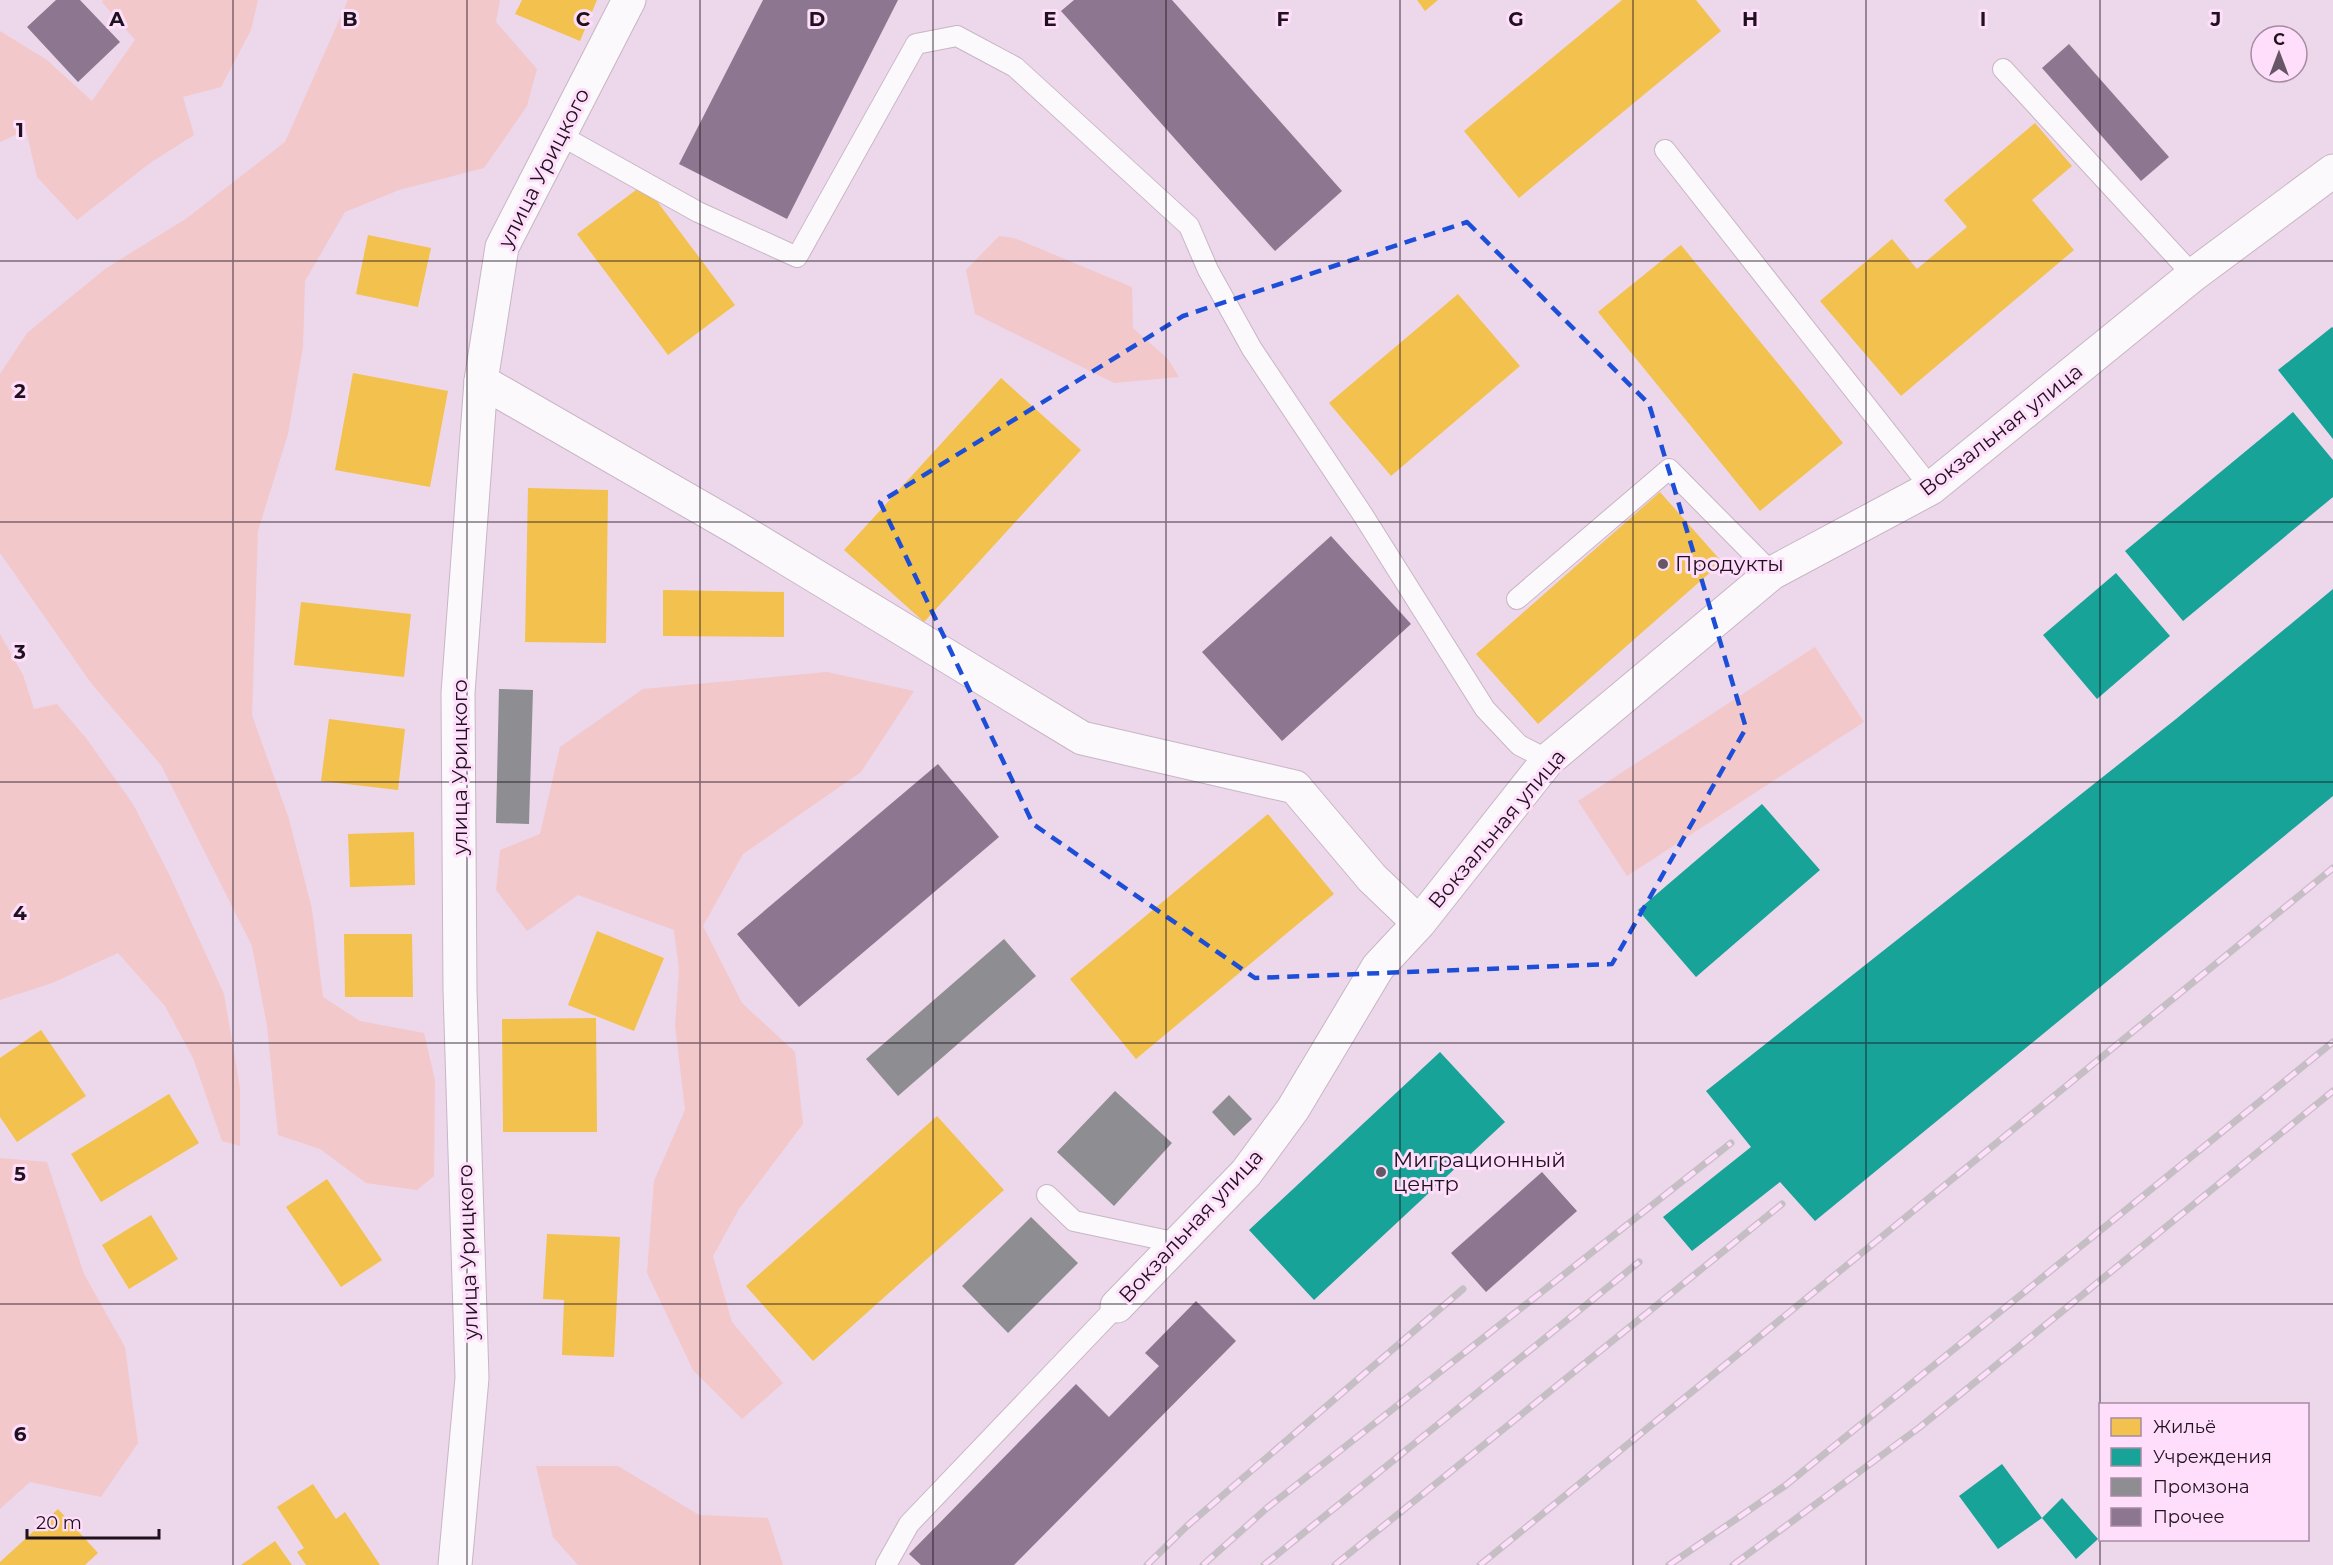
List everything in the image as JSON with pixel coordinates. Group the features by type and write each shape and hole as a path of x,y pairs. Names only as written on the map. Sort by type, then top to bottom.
{"street":[{"name":"улица Урицкого","path":"455,1565 472,1378 460,990 458,693 482,381 502,247 629,0"},
{"name":"Вокзальная улица","path":"1117,1306 1246,1173 1293,1109 1378,967 1419,922 1548,760 1772,573 1931,488 2193,275 2333,171"},
{"path":"482,381 738,529 1082,738 1295,787 1372,878 1419,922"}],"lane":[{"path":"560,135 698,212 797,257 916,44 957,36 1015,67 1189,226 1208,270 1252,349 1361,512 1485,709 1519,745 1548,760"},
{"path":"2003,69 2193,275"},
{"path":"1665,150 1931,488"},
{"path":"1517,599 1669,469 1772,573"},
{"path":"1047,1196 1074,1221 1178,1243"},
{"name":"Вокзальная улица","path":"886,1565 909,1524 1117,1306"}],"highlighted area":[{"path":"1467,222 1649,404 1746,728 1612,964 1255,978 1033,824 880,502 1183,316"}],"shaded area":[{"path":"103,0 258,0 251,30 221,87 183,97 194,135 150,163 77,220 37,177 26,130 0,142 0,31 47,60 92,101 135,40 102,2"},
{"path":"348,0 500,0 496,22 537,69 527,106 484,168 399,190 345,212 305,281 303,347 288,434 258,531 252,715 289,819 312,909 323,997 360,1021 424,1033 435,1080 434,1176 417,1190 366,1183 320,1149 278,1135 267,1026 252,946 161,765 91,683 0,553 0,374 27,333 105,269 187,218 285,142"},
{"path":"999,236 1014,238 1132,287 1133,328 1168,359 1179,377 1114,383 975,314 966,270"},
{"path":"0,634 23,675 34,709 57,704 86,738 133,804 170,876 224,994 240,1088 240,1146 222,1141 193,1058 165,1006 118,953 52,983 0,1000"},
{"path":"1815,647 1864,722 1627,876 1578,801"},
{"path":"827,672 914,691 861,772 743,854 703,926 742,1003 795,1052 803,1124 739,1209 713,1256 732,1322 783,1383 742,1419 693,1370 647,1273 654,1181 685,1110 675,1025 679,970 674,930 578,895 527,931 496,890 500,850 540,834 560,747 643,689"},
{"path":"0,1158 47,1162 84,1274 125,1347 138,1443 101,1497 30,1482 0,1509"},
{"path":"536,1466 618,1466 699,1515 768,1518 783,1565 578,1565 553,1537"}],"building: Жильё":[{"path":"522,0 597,0 580,41 515,14"},
{"path":"1417,0 1438,0 1425,11"},
{"path":"1622,0 1696,0 1721,31 1519,198 1464,131"},
{"path":"2035,123 2072,166 2032,200 2074,250 1901,396 1820,301 1892,239 1917,269 1967,227 1944,200"},
{"path":"644,184 735,305 668,355 577,234"},
{"path":"368,235 431,248 418,307 356,294"},
{"path":"1681,245 1843,443 1760,511 1598,312"},
{"path":"1458,294 1520,366 1391,476 1329,403"},
{"path":"353,373 448,391 430,487 335,470"},
{"path":"1001,378 1081,450 924,622 844,550"},
{"path":"528,488 608,490 606,643 525,642"},
{"path":"1660,492 1722,562 1538,724 1476,654"},
{"path":"663,590 784,592 784,637 663,636"},
{"path":"301,602 411,614 404,677 294,665"},
{"path":"329,719 405,729 398,790 321,781"},
{"path":"1268,814 1334,894 1136,1059 1070,979"},
{"path":"414,832 415,885 350,887 348,834"},
{"path":"597,931 664,958 634,1031 568,1005"},
{"path":"344,934 412,934 413,997 345,997"},
{"path":"596,1018 597,1132 503,1132 502,1019"},
{"path":"41,1030 86,1096 17,1142 0,1117 0,1058"},
{"path":"169,1094 199,1143 101,1202 71,1154"},
{"path":"937,1116 1004,1190 813,1361 746,1286"},
{"path":"327,1179 382,1260 341,1287 286,1207"},
{"path":"151,1215 178,1259 129,1289 102,1245"},
{"path":"547,1234 620,1237 614,1357 562,1355 564,1300 543,1299"},
{"path":"313,1484 336,1519 345,1512 380,1565 306,1565 297,1552 304,1548 277,1507"},
{"path":"58,1509 98,1553 85,1565 0,1565 0,1562"},
{"path":"275,1541 292,1565 241,1565"}],"building: Учреждения":[{"path":"2333,328 2333,439 2278,370"},
{"path":"2293,412 2333,460 2333,497 2183,621 2125,551"},
{"path":"2116,573 2170,636 2097,699 2043,635"},
{"path":"2333,589 2333,796 1815,1221 1780,1182 1692,1251 1663,1217 1751,1147 1706,1091 2176,719"},
{"path":"1762,804 1820,870 1696,977 1638,910"},
{"name":"Миграционный центр","path":"1440,1052 1505,1122 1314,1300 1249,1230"},
{"path":"2002,1464 2042,1518 1998,1549 1959,1496"},
{"path":"2062,1498 2098,1539 2076,1559 2042,1518"}],"building: Промзона":[{"path":"499,689 533,690 529,824 496,823"},
{"path":"1004,939 1036,976 898,1096 866,1059"},
{"path":"1115,1091 1172,1143 1114,1206 1057,1152"},
{"path":"1229,1095 1252,1119 1234,1136 1212,1112"},
{"path":"1031,1217 1078,1263 1008,1333 962,1286"}],"building: Прочее":[{"path":"56,0 80,0 120,42 78,82 27,27"},
{"path":"763,0 898,0 787,219 679,164"},
{"path":"1074,0 1172,0 1342,191 1275,251 1061,11"},
{"path":"2069,44 2169,157 2141,181 2042,68"},
{"path":"1331,536 1411,624 1282,741 1202,652"},
{"path":"938,764 999,837 799,1007 737,934"},
{"path":"1542,1172 1577,1211 1486,1292 1451,1253"},
{"path":"1196,1301 1236,1341 1014,1565 921,1565 909,1554 1076,1384 1109,1417 1159,1366 1145,1353"}],"railway":[{"path":"1480,1565 2333,868"},
{"path":"1669,1565 1786,1485 2333,1042"},
{"path":"1733,1565 1920,1427 2333,1091"},
{"path":"1203,1565 1267,1508 1731,1143"},
{"path":"1335,1565 1782,1204"},
{"path":"1264,1565 1639,1262"},
{"path":"1147,1565 1187,1526 1463,1289"}],"place":[{"name":"Продукты","path":"1663,564"},
{"name":"Миграционный центр","path":"1381,1172"}]}
